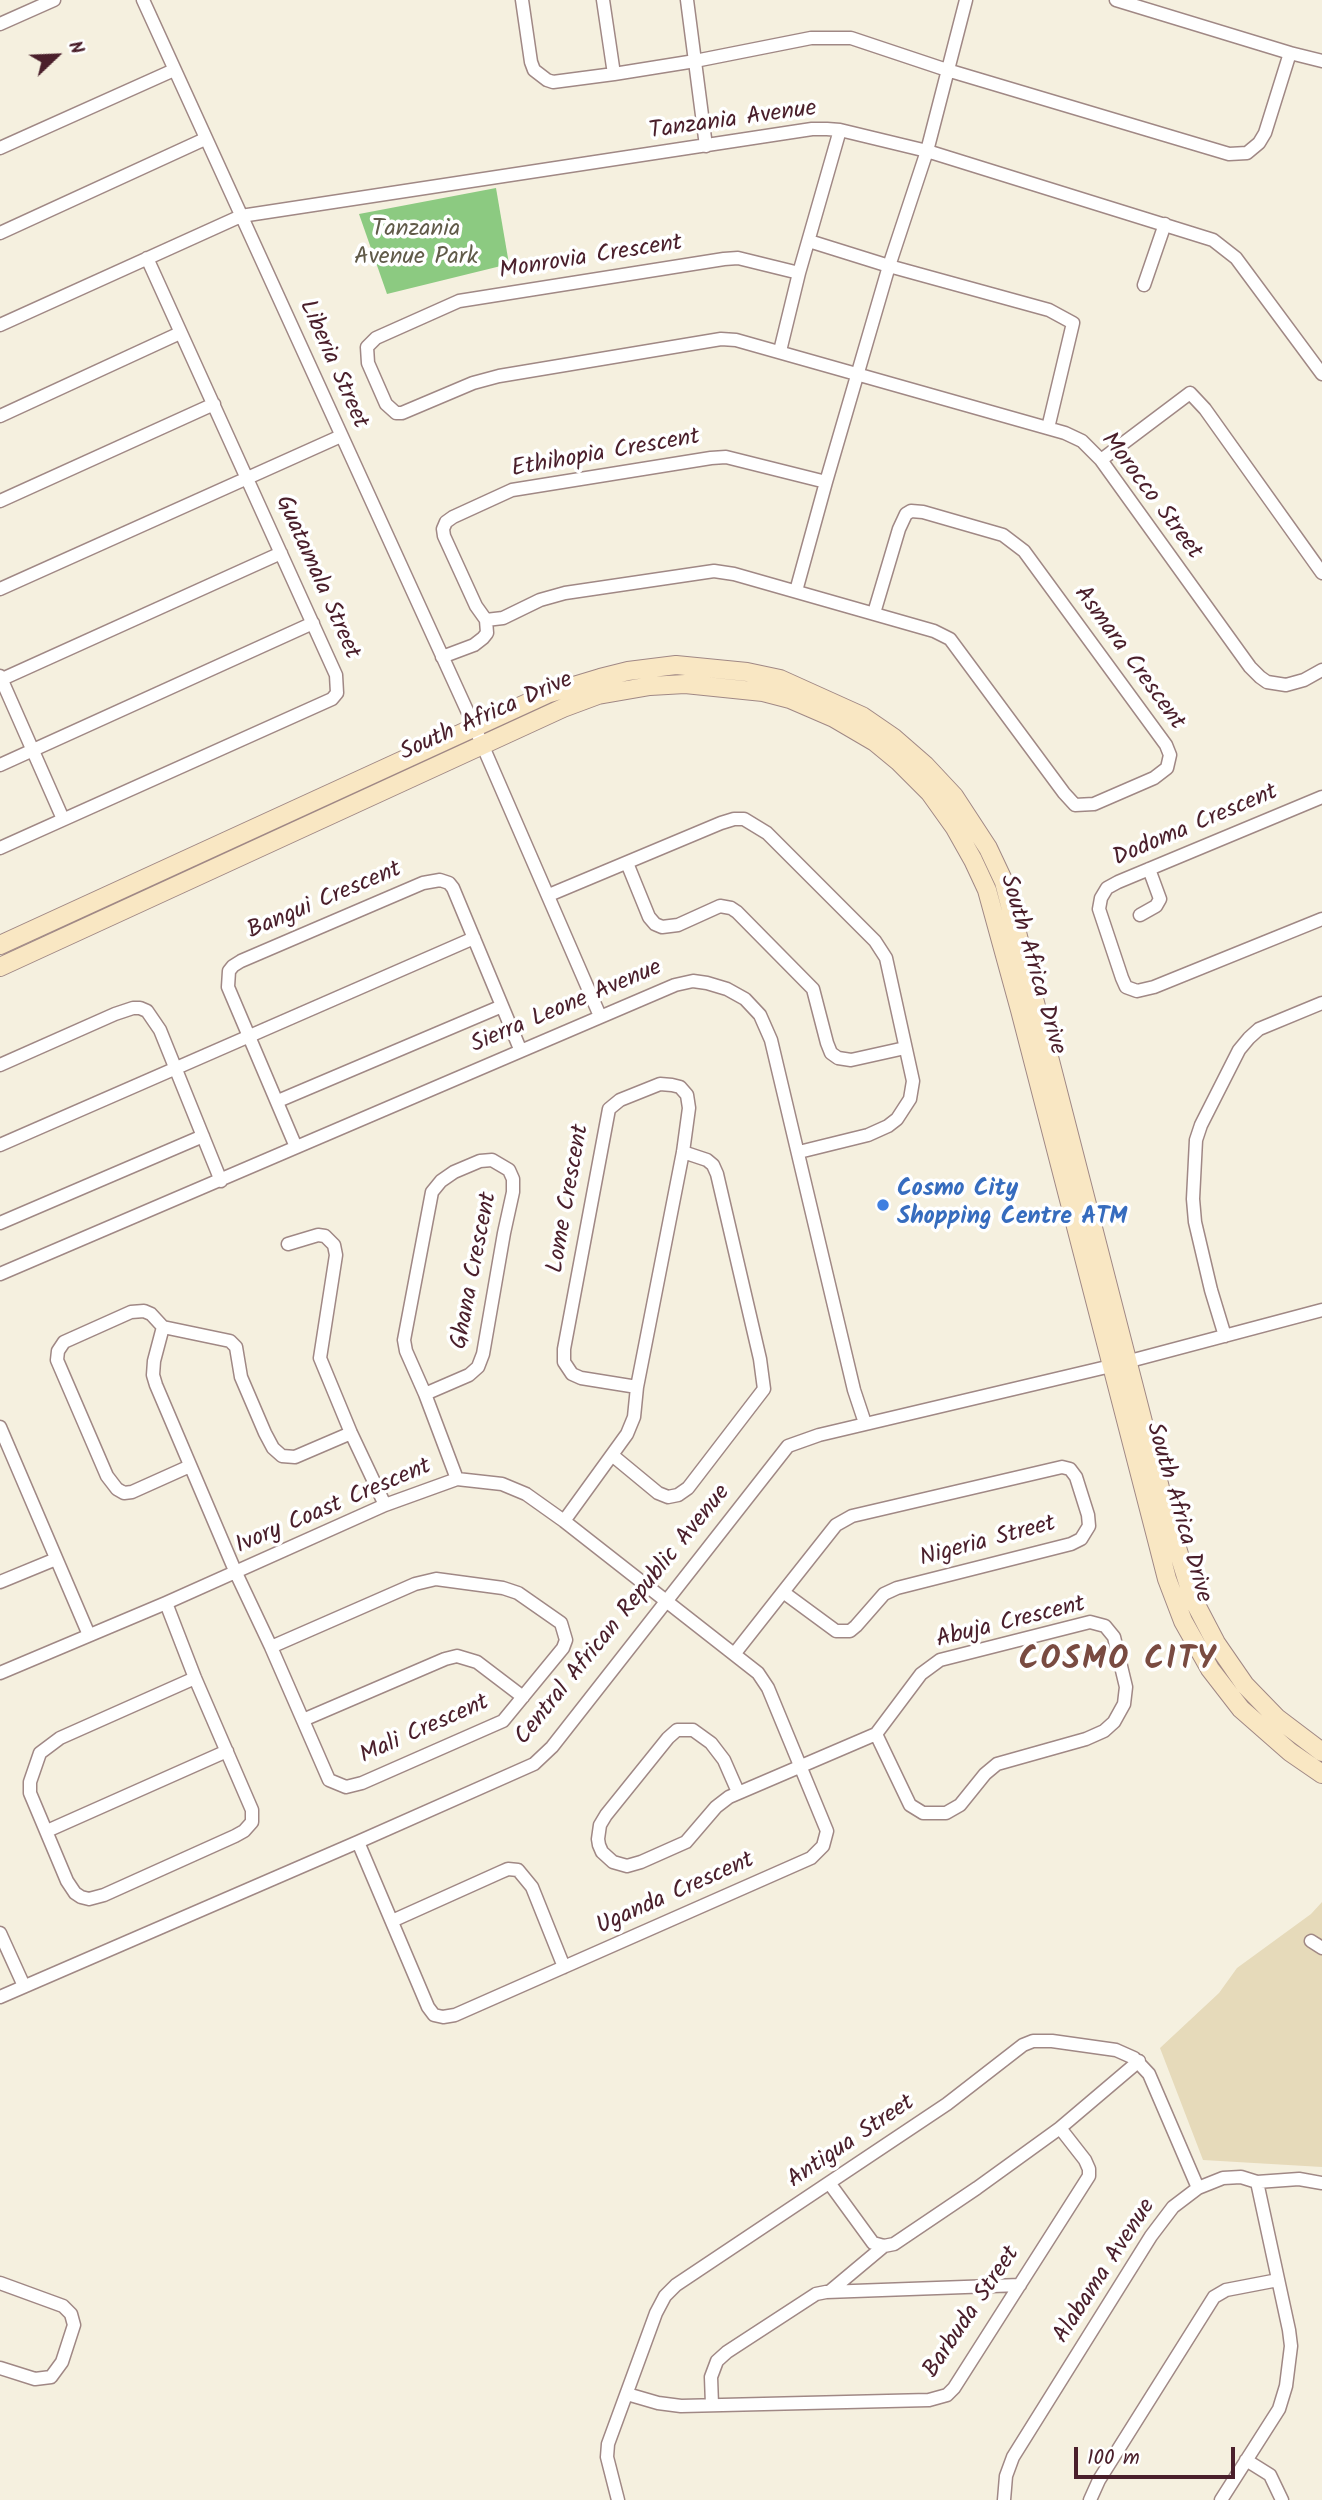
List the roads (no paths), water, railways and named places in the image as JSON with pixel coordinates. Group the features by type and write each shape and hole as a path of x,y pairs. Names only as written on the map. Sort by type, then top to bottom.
{"street":[{"path":"0,24 54,0"},
{"name":"Liberia Street","path":"143,0 475,728 600,1016"},
{"path":"522,0 534,70 543,78 554,82 695,61 811,38 851,38 947,70 1229,154 1253,150 1265,133 1290,53"},
{"path":"603,0 614,74"},
{"path":"687,0 706,146"},
{"path":"796,592 889,266 927,151 966,0"},
{"path":"1116,0 1322,61"},
{"path":"0,148 174,70"},
{"name":"Tanzania Avenue","path":"0,325 241,216 812,129 840,130 927,151 1213,240 1236,258 1322,374"},
{"path":"780,351 799,273 840,130"},
{"path":"0,233 205,139"},
{"path":"1144,285 1166,224"},
{"path":"809,241 1059,313 1073,323 1048,428"},
{"name":"Guatamala Street","path":"0,848 332,699 337,691 336,675 147,258"},
{"name":"Monrovia Crescent","path":"780,351 736,340 721,340 499,376 473,383 401,413 390,410 386,404 366,356 367,348 376,338 459,301 724,258 738,258 799,273"},
{"path":"0,416 180,333"},
{"name":"Morocco Street","path":"780,351 1073,436 1101,460 1250,667 1260,677 1267,682 1286,685 1304,680 1322,670"},
{"path":"1101,460 1190,393 1205,409 1322,573"},
{"path":"0,501 214,404"},
{"path":"0,589 341,436"},
{"name":"Ethihopia Crescent","path":"486,620 476,606 443,529 446,522 453,517 512,490 726,457 826,482"},
{"name":"Asmara Crescent","path":"911,511 923,512 1003,535 1024,551 1166,745 1170,755 1167,768 1154,778 1094,804 1075,805 950,639 934,631 874,613 906,514 911,511"},
{"path":"63,819 1,678 281,553"},
{"path":"442,657 474,645 483,638 486,633 486,620 503,618 540,600 565,593 714,571 734,574 874,613"},
{"path":"0,765 313,623"},
{"name":"South Africa Drive","path":"0,945 547,694 600,678 644,669 693,665 747,671 780,679 862,716 894,738 925,765 954,796 988,848 1004,881 1120,1363 1167,1579 1194,1642 1210,1669 1241,1709 1276,1742 1322,1773"},
{"name":"South Africa Drive","path":"0,967 563,708 598,695 650,686 685,684 763,691 790,699 834,718 874,742 898,761 930,793 955,828 973,860 987,890 1120,1363 1194,1599 1228,1662 1261,1703 1322,1752"},
{"name":"Dodoma Crescent","path":"1322,797 1107,888 1099,909 1126,987 1138,991 1154,987 1322,919"},
{"path":"549,895 721,823 744,819 767,832 882,950 913,1081 905,1109 888,1126 868,1135 799,1152"},
{"path":"626,863 649,917 662,927 678,925 720,906 732,908 737,912 813,989 827,1043 831,1053 838,1058 851,1060 905,1048"},
{"path":"1140,915 1156,906 1160,899 1149,869"},
{"name":"Bangui Crescent","path":"296,1147 228,987 229,971 241,961 433,880 449,883 520,1049"},
{"path":"0,1145 474,938"},
{"name":"Sierra Leone Avenue","path":"0,1274 221,1181 520,1049 684,982 716,985 745,999 760,1015 771,1040 854,1390 865,1423"},
{"path":"1225,1336 1210,1290 1195,1222 1193,1199 1196,1140 1221,1084 1239,1050 1249,1038 1259,1029 1322,1003"},
{"path":"278,1101 502,1006"},
{"path":"0,1065 115,1014 140,1008 147,1011 154,1019 221,1181"},
{"name":"Lome Crescent","path":"637,1387 581,1378 572,1374 564,1362 564,1349 610,1109 621,1100 660,1084 680,1087 687,1095 689,1108 683,1153"},
{"path":"0,1223 203,1136"},
{"path":"564,1521 627,1434 634,1418 637,1387 683,1153 707,1160 713,1165 760,1359 764,1389 688,1488 678,1495 668,1497 658,1493 612,1455"},
{"name":"Ghana Crescent","path":"425,1394 469,1375 478,1367 483,1354 513,1192 513,1179 509,1170 492,1160 480,1161 454,1172 432,1192 404,1340 457,1479"},
{"path":"288,1244 318,1235 326,1236 334,1245 336,1255 320,1357 351,1433 385,1505"},
{"name":"Central African Republic Avenue","path":"0,1997 520,1772 544,1757 788,1447 809,1438 865,1423 1120,1363 1322,1310"},
{"path":"190,1466 132,1492 124,1493 117,1489 107,1476 57,1360 58,1350 64,1342 131,1312 144,1311 151,1314 163,1327 230,1340 237,1353 240,1377 265,1433 273,1448 282,1456 295,1457 351,1433"},
{"name":"Mali Crescent","path":"163,1327 156,1349 153,1375 236,1573 329,1780 346,1787 362,1783 503,1721 563,1648 566,1640 561,1623 518,1593 503,1588 449,1580 425,1581 271,1647"},
{"path":"0,1427 89,1635"},
{"name":"Nigeria Street","path":"736,1653 783,1592 836,1525 870,1511 1062,1467 1070,1469 1076,1477 1089,1526 1087,1533 1071,1544 897,1588 884,1594 856,1626 849,1630 836,1631 783,1592"},
{"name":"Ivory Coast Crescent","path":"0,1673 236,1573 385,1505 457,1479 472,1479 512,1488 564,1521 666,1600"},
{"path":"0,1583 56,1559"},
{"name":"Uganda Crescent","path":"358,1843 428,2007 438,2017 455,2015 702,1908 815,1855 823,1846 827,1830 765,1683 736,1653 666,1600"},
{"path":"166,1603 252,1810 249,1827 235,1836 96,1898 84,1899 77,1895 67,1881 29,1787 36,1760 45,1748 60,1738 195,1678"},
{"name":"Abuja Crescent","path":"738,1792 724,1760 711,1743 693,1730 677,1730 606,1815 598,1833 599,1845 602,1852 613,1862 627,1866 641,1863 686,1842 716,1807 738,1792 876,1734 921,1674 940,1660 1090,1622 1105,1626 1114,1637 1126,1687 1124,1704 1114,1722 1104,1731 1086,1739 997,1764 985,1774 960,1805 946,1813 923,1813 910,1805 876,1734"},
{"path":"303,1720 457,1656 477,1662 523,1697"},
{"path":"47,1831 227,1751"},
{"path":"392,1921 508,1869 519,1870 532,1887 564,1967"},
{"path":"0,1933 24,1986"},
{"name":"Antigua Street","path":"618,2500 607,2450 610,2437 656,2313 669,2291 947,2104 1028,2043 1052,2041 1116,2050 1139,2062"},
{"path":"829,2292 884,2246 899,2241 1060,2128 1139,2062 1152,2081 1198,2188"},
{"name":"Barbuda Street","path":"627,2394 669,2405 929,2400 943,2397 954,2388 1089,2176 1085,2160 1060,2128"},
{"name":"Alabama Avenue","path":"1004,2500 1006,2476 1019,2448 1160,2222 1182,2198 1198,2188 1231,2177 1258,2182 1282,2179 1322,2183"},
{"path":"1221,2500 1279,2409 1286,2386 1290,2341 1258,2182"},
{"path":"830,2184 866,2236 873,2243 884,2246"},
{"path":"1090,2500 1099,2480 1214,2297 1226,2290 1278,2280"},
{"path":"0,2283 64,2306 71,2314 74,2325 62,2362 51,2377 36,2379 0,2368"},
{"path":"712,2405 712,2371 721,2357 811,2296 829,2292 1020,2285"},
{"path":"1246,2460 1270,2476 1282,2500"}],"place":[{"name":"Cosmo City Shopping Centre ATM","path":"883,1205"}],"district":[{"name":"COSMO CITY","path":"1118,1663"}],"park label":[{"name":"Tanzania Avenue Park","path":"416,245"}]}
